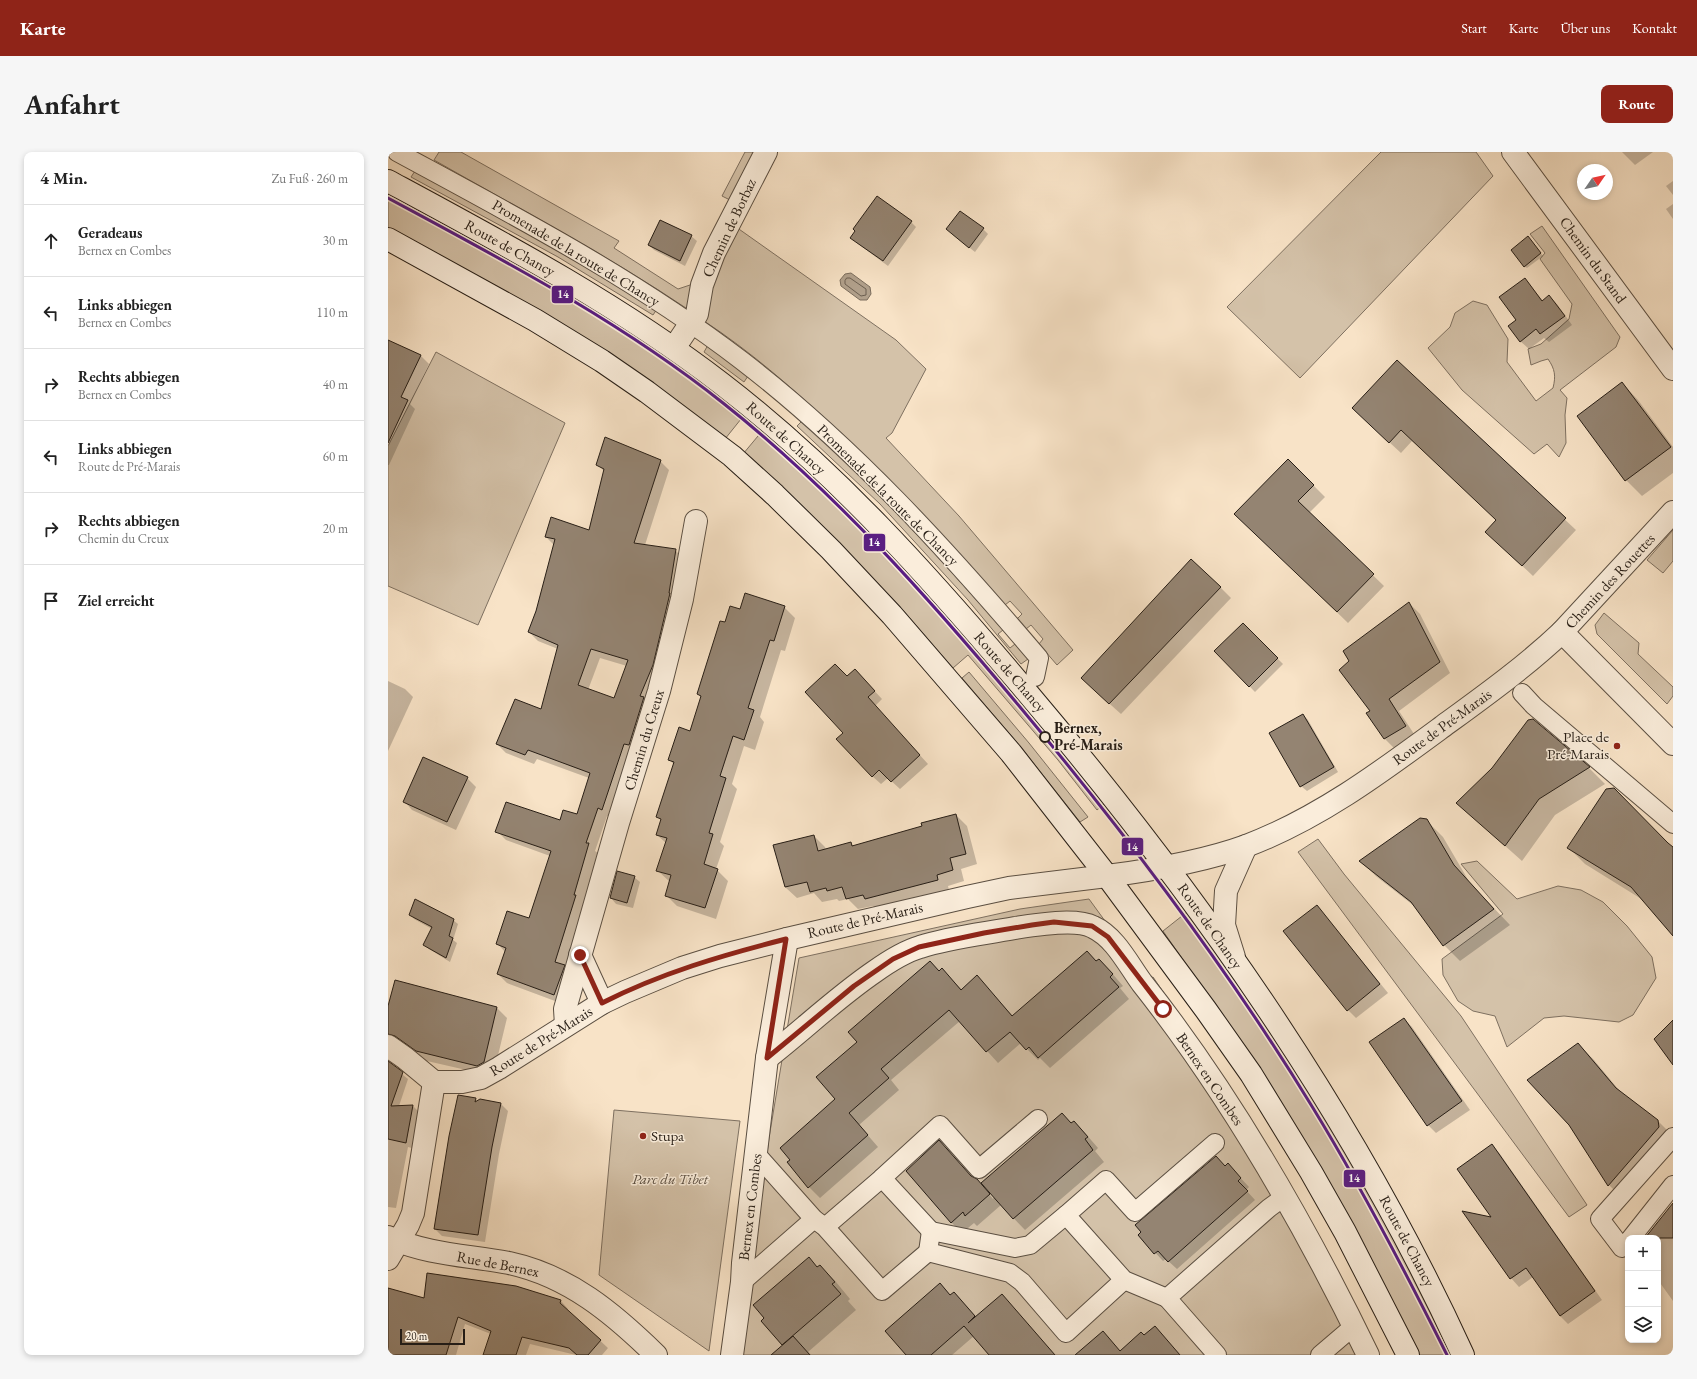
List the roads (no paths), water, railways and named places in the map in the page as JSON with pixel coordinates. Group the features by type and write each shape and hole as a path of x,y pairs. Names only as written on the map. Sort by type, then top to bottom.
{"street":[{"name":"Promenade de la route de Chancy","path":"397,152 606,267 691,323 741,359 784,394 856,459 959,566 1039,658 1035,677"},
{"name":"Chemin de Borbaz","path":"674,348 697,314 702,285 714,253 766,152"},
{"name":"Chemin du Stand","path":"1513,152 1673,369"},
{"name":"Route de Chancy","path":"388,181 577,285 631,318 674,348 722,383 795,444 870,517 901,550 994,652 1050,719 1166,866 1286,1035 1354,1144 1414,1253 1463,1355"},
{"path":"388,239 569,340 647,392 732,456 775,495 831,550 892,615 1011,752 1107,876 1206,1010 1251,1074 1311,1172 1345,1232 1408,1355"},
{"name":"Chemin des Rouettes","path":"1562,632 1673,512"},
{"name":"Chemin du Creux","path":"566,1025 565,1009 580,955 618,823 659,691 682,599 696,521"},
{"path":"1562,632 1673,744"},
{"name":"Route de Pré-Marais","path":"434,1082 462,1082 480,1078 499,1068 602,1003 649,981 682,968 720,956 786,939 1009,888 1107,876 1166,866 1215,856 1246,846 1303,819 1360,787 1509,678 1562,632"},
{"path":"1522,693 1534,706 1673,824"},
{"path":"1235,962 1224,925 1226,892 1246,846"},
{"name":"Bernex en Combes","path":"767,1058 854,986 893,959 919,947 984,933 1054,922 1092,926 1108,937 1195,1053 1241,1123 1284,1197 1298,1218 1368,1355"},
{"name":"Bernex en Combes","path":"732,1355 757,1156 767,1058 786,939"},
{"path":"580,955 602,1003"},
{"path":"388,1046 434,1082 413,1213 408,1225 392,1246"},
{"path":"742,1282 882,1178 940,1125 979,1169 1038,1119"},
{"path":"1625,1244 1622,1248 1600,1219 1673,1137"},
{"path":"882,1178 931,1231 1015,1248 1030,1245 1106,1180 1135,1212 1215,1143"},
{"path":"757,1156 882,1291 928,1252 931,1231"},
{"path":"1633,1235 1673,1185"},
{"path":"1167,1298 1269,1208 1284,1197"},
{"path":"1066,1215 1124,1280 1167,1298 1217,1355"},
{"name":"Rue de Bernex","path":"392,1246 509,1263 550,1275 603,1307 627,1327 656,1355"},
{"path":"928,1252 1010,1273 1022,1282 1066,1333 1124,1280"},
{"path":"1320,1355 1354,1326"}],"water":[{"path":"851,273 870,287 871,294 867,300 860,300 841,286 840,280 845,274"}],"place":[{"name":"Bernex, Pré-Marais","path":"1045,737"},
{"name":"Place de Pré-Marais","path":"1617,746"},
{"name":"Stupa","path":"643,1136"}],"park label":[{"name":"Parc du Tibet","path":"670,1179"}]}
